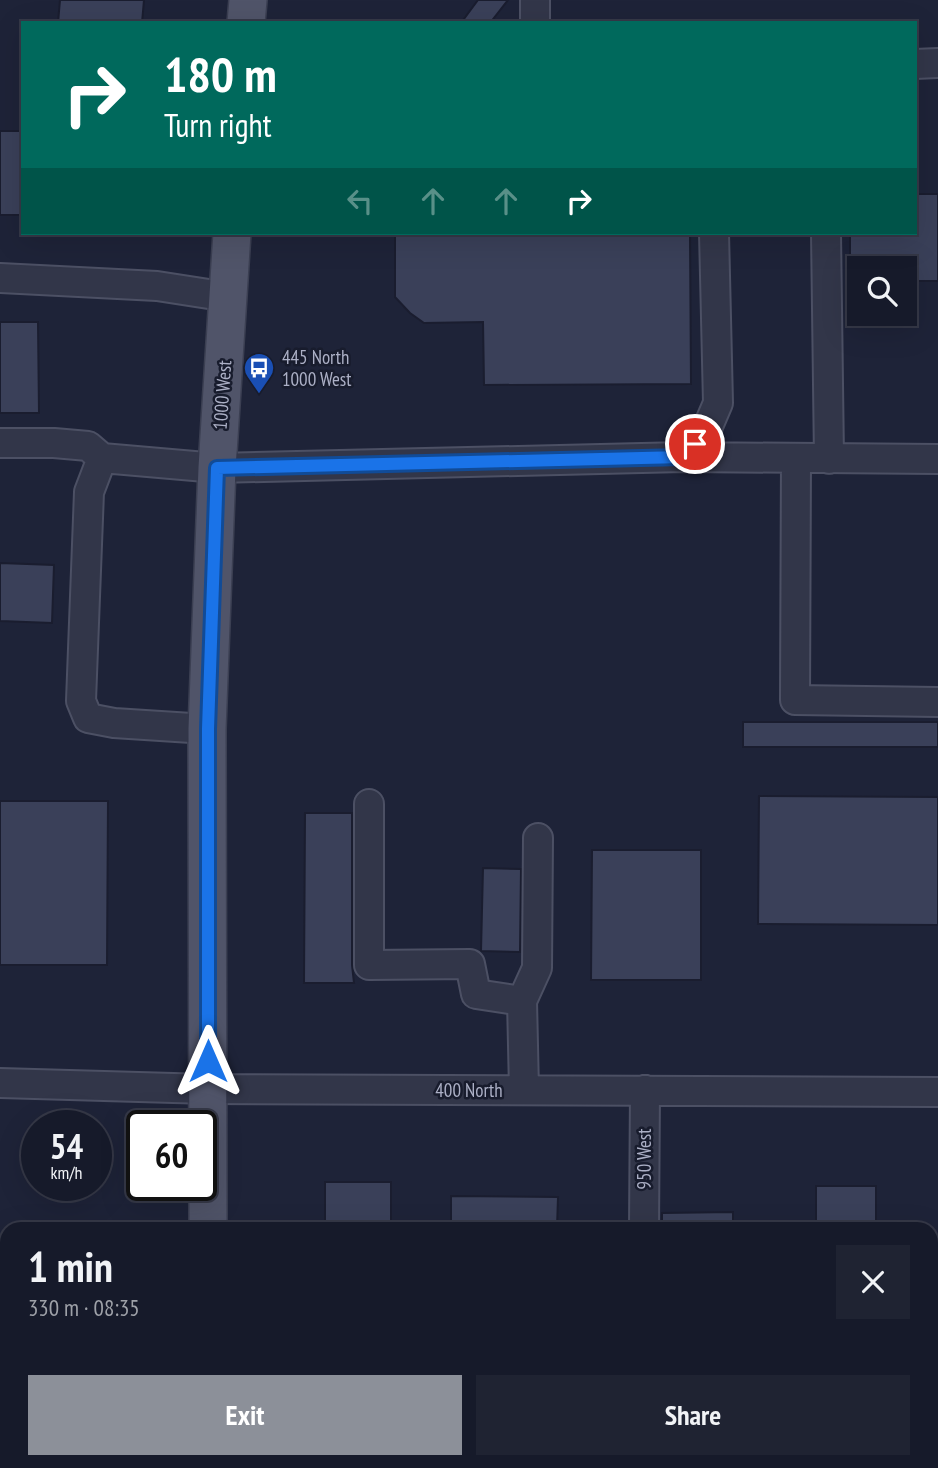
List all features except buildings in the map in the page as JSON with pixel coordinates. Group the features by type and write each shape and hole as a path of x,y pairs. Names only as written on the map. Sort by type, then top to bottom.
{"main road":[{"path":"246,21 247,0"},
{"name":"1000 West","path":"208,1222 208,729 217,468 232,235"}],"street":[{"path":"535,0 535,21"},
{"path":"917,64 938,63"},
{"path":"683,457 706,431 718,403 714,235"},
{"path":"825,235 829,458"},
{"path":"0,278 157,286 228,297"},
{"path":"0,443 88,446 102,458 217,468 683,457 938,459"},
{"path":"102,458 89,492 81,701 88,718 114,723 208,729"},
{"path":"796,458 795,701 938,702"},
{"path":"369,804 369,965 470,964 476,994 522,1000"},
{"path":"524,1090 522,1000 537,968 538,838"},
{"name":"400 North","path":"0,1083 208,1089 938,1092"},
{"name":"950 West","path":"644,1222 645,1090"}],"place":[{"name":"445 North 1000 West","path":"259,395"}],"route":[{"path":"208,1061 208,729 217,468 683,457 695,444"}]}
